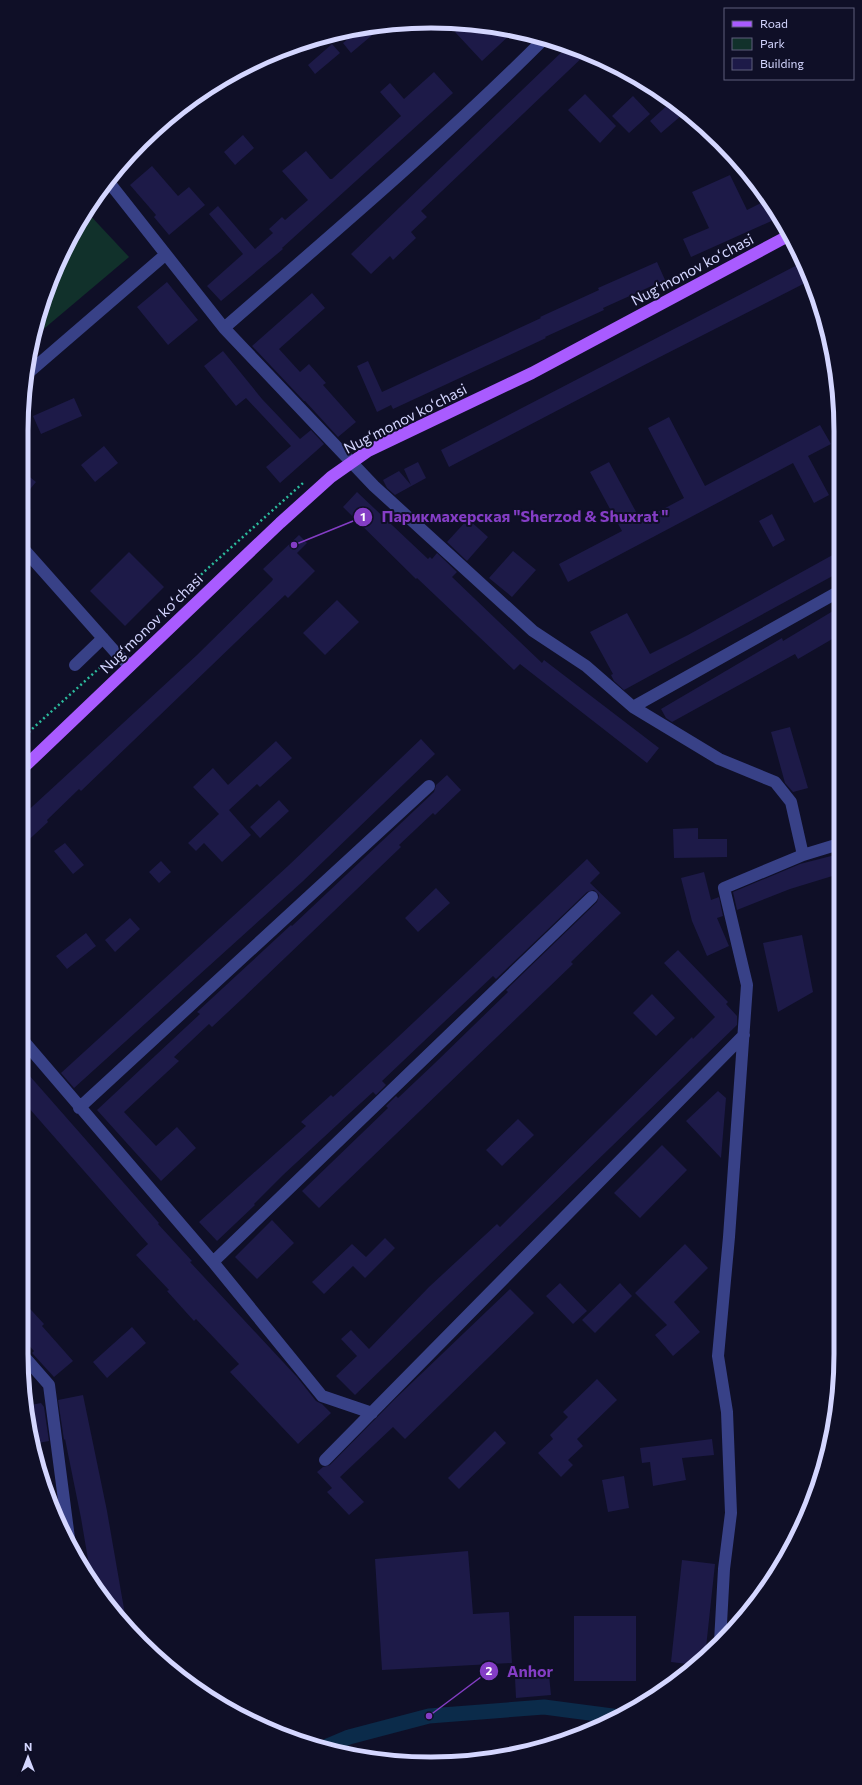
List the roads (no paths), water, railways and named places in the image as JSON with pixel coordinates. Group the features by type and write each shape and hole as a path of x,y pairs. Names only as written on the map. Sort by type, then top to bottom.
{"main road":[{"name":"Nugʻmonov koʻchasi","path":"28,763 312,492 350,463 392,439 532,373 784,238"}],"street":[{"path":"224,328 432,146 540,43"},
{"path":"111,185 224,328 350,463 533,631 586,666 633,707 719,759 775,782 791,802 803,855"},
{"path":"33,369 165,254"},
{"path":"28,554 117,654 130,666"},
{"path":"633,707 834,594"},
{"path":"75,665 103,638"},
{"path":"79,1108 430,786"},
{"path":"720,1634 724,1569 731,1512 727,1412 718,1356 747,985 724,888 803,855 834,846"},
{"path":"213,1262 592,897"},
{"path":"325,1460 744,1035"},
{"path":"28,1046 79,1108 213,1262 322,1396 372,1413"},
{"path":"28,1361 49,1385 67,1526"}],"waterway":[{"path":"332,1744 349,1737 429,1716 544,1707 608,1715"}],"place":[{"name":"Парикмахерская \"Sherzod & Shuxrat \"","path":"294,545"},
{"name":"Anhor","path":"429,1716"}]}
